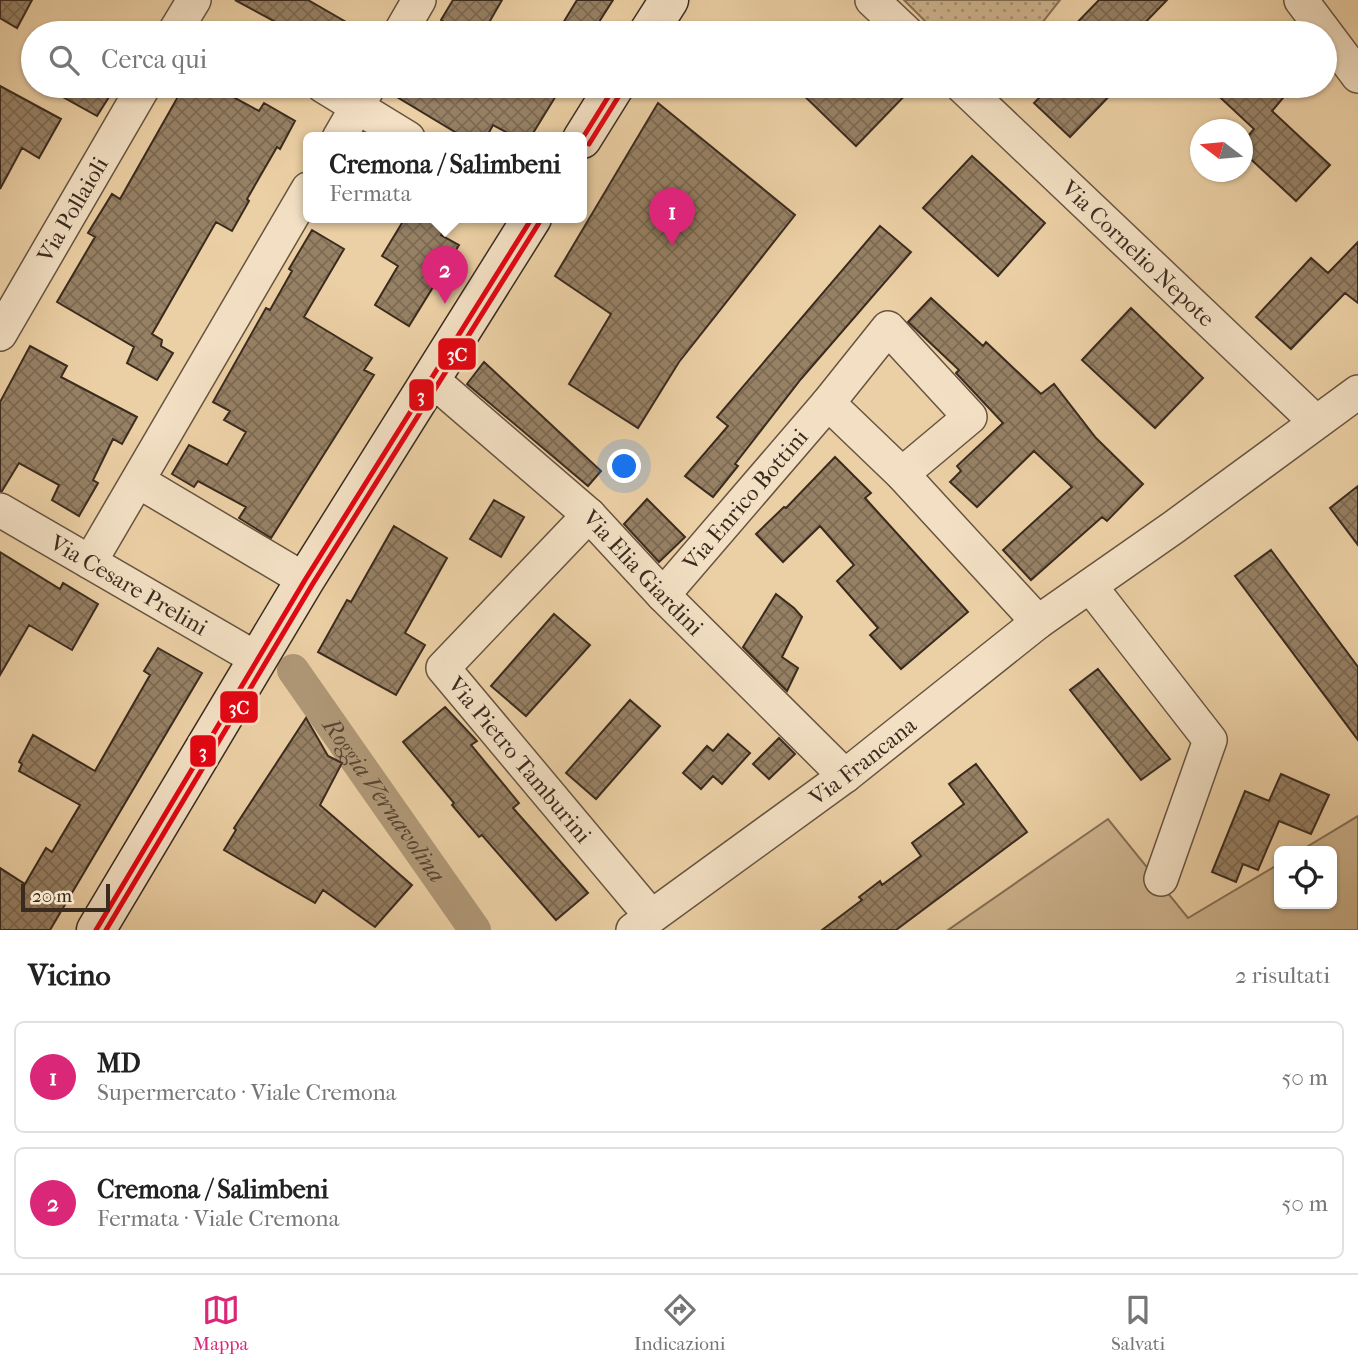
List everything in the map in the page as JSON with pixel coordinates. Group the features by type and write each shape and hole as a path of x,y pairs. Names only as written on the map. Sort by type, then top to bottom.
{"main road":[{"path":"656,21 669,0"},
{"path":"586,132 608,98"},
{"path":"96,930 305,580 529,223"}],"street":[{"path":"181,21 194,0"},
{"path":"407,21 419,0"},
{"path":"872,0 894,21"},
{"path":"1301,0 1317,21"},
{"path":"1337,48 1358,76"},
{"name":"Via Pollaioli","path":"0,334 137,98"},
{"path":"343,132 362,98"},
{"path":"364,98 401,132"},
{"name":"Via Cornelio Nepote","path":"975,98 1316,422"},
{"path":"90,562 303,199"},
{"name":"Via Enrico Bottini","path":"663,595 828,403 888,328 970,417 902,474"},
{"name":"Via Elia Giardini","path":"430,378 589,514 663,595 845,776"},
{"name":"Via Francana","path":"642,923 845,776 1038,622 1358,392"},
{"path":"828,403 902,474 1038,622"},
{"path":"138,481 305,580"},
{"name":"Via Cesare Prelini","path":"0,510 257,659"},
{"name":"Via Pietro Tamburini","path":"589,514 443,668 642,923"},
{"path":"1090,586 1210,740 1161,879"}],"shaded area":[{"path":"904,0 1060,0 1043,21 925,21"},
{"path":"1358,816 1358,930 948,930 1108,819 1188,918 1274,867 1274,909 1337,909 1337,846 1308,846"}],"building":[{"path":"0,0 32,0 17,28 0,18"},
{"path":"235,0 308,0 344,21 274,21"},
{"path":"453,0 502,0 490,21 441,20"},
{"path":"577,0 613,0 600,21 564,21"},
{"path":"1099,0 1167,0 1147,21 1079,21"},
{"path":"0,86 61,119 39,158 22,148 0,189"},
{"path":"65,98 108,98 97,116"},
{"path":"177,98 235,98 259,111 264,103 295,121 247,199 249,201 232,231 216,222 152,334 162,340 161,346 173,353 157,380 127,363 134,347 57,302 95,237 88,233 112,194 120,199"},
{"path":"399,98 555,98 534,132 506,132 493,125 489,132 455,132"},
{"path":"806,98 902,98 856,146"},
{"path":"1039,98 1107,98 1070,137 1034,103"},
{"path":"1221,98 1283,98 1272,111 1330,165 1296,201 1253,161 1253,119 1243,119"},
{"path":"658,103 795,215 679,362 638,428 569,384 611,314 555,276"},
{"path":"972,156 1045,223 998,276 923,208"},
{"path":"402,223 447,223 441,235 459,245 409,326 375,305 398,266 382,256"},
{"path":"880,226 911,252 801,379 713,497 685,476 728,426 717,417"},
{"path":"312,230 344,249 304,317 372,358 364,370 374,375 271,538 239,518 246,507 198,481 194,487 172,474 189,445 227,465 246,432 224,420 230,411 213,402 266,308 270,310 292,271 289,269"},
{"path":"1358,242 1358,303 1345,293 1291,349 1256,317 1311,258 1328,273"},
{"path":"931,298 983,346 986,342 1041,394 1054,384 1096,438 1143,484 1107,521 1102,517 1031,580 1003,550 1072,487 1034,451 977,507 950,482 961,471 957,466 1003,423 956,373 959,370 908,322"},
{"path":"1131,308 1203,378 1155,428 1082,360"},
{"path":"30,346 67,366 61,377 137,417 122,444 113,439 93,480 98,483 79,516 52,500 59,485 19,463 0,491 0,402"},
{"path":"484,362 601,471 588,486 467,384"},
{"path":"835,457 871,493 865,498 968,612 901,669 870,635 878,628 837,581 854,565 820,526 783,562 756,534 786,508"},
{"path":"1358,486 1358,545 1330,508"},
{"path":"647,499 685,537 659,562 624,524"},
{"path":"494,500 524,517 501,557 470,539"},
{"path":"394,526 447,558 405,633 425,645 396,695 318,652 347,600 351,602"},
{"path":"1271,550 1358,667 1358,740 1235,576"},
{"path":"0,552 60,589 63,583 98,604 72,650 29,625 0,675"},
{"path":"776,594 802,617 782,657 798,668 787,691 743,647"},
{"path":"554,614 590,645 526,716 491,686"},
{"path":"158,648 202,673 50,930 0,930 0,868 25,884 46,848 52,852 80,805 19,771 22,764 19,762 33,735 95,771 150,675 144,671"},
{"path":"1098,669 1170,759 1141,780 1070,690"},
{"path":"630,700 660,726 596,799 566,773"},
{"path":"445,707 477,741 471,745 519,803 513,808 588,893 556,920 482,835 479,837 403,742"},
{"path":"306,718 328,756 342,763 320,805 412,885 375,927 323,890 315,903 224,850 236,830 234,828"},
{"path":"728,734 750,753 722,784 713,776 701,789 683,773 707,746 713,751"},
{"path":"779,738 795,754 769,779 753,764"},
{"path":"976,764 1027,832 896,930 822,930 862,900 859,897 880,881 882,885 921,856 912,843 964,804 949,784"},
{"path":"1281,774 1329,795 1311,834 1279,821 1258,870 1243,864 1236,882 1212,872 1245,791 1269,801"}],"waterway":[{"name":"Roggia Vernavolina","path":"293,670 475,930"}],"transit line":[{"name":"3","path":"586,132 608,98"},
{"name":"3C","path":"589,144 618,98"},
{"name":"3","path":"96,930 305,580 529,223"},
{"name":"3C","path":"106,930 312,585 539,223"}],"place":[{"name":"MD","path":"672,246"},
{"name":"Cremona / Salimbeni","path":"445,304"}]}
